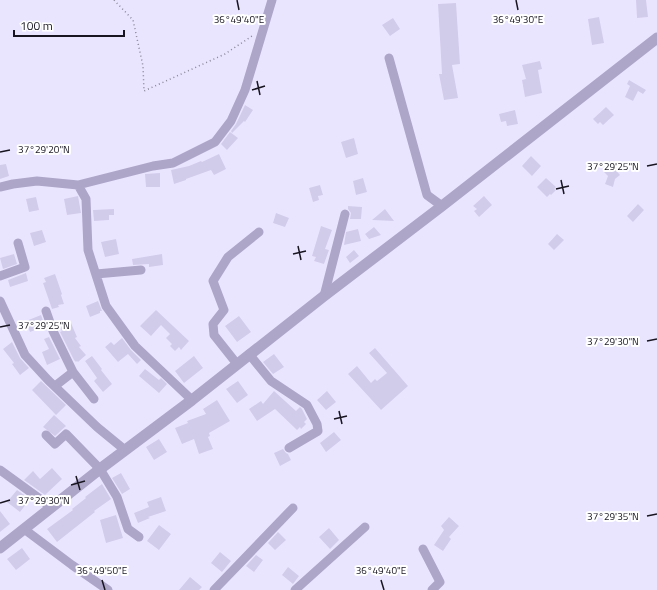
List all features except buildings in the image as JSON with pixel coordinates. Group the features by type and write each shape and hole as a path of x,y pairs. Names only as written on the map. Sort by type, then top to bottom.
{"street":[{"path":"0,187 37,181 78,185 153,166 173,163 215,142 231,121 245,90 272,0"},
{"path":"0,546 192,400 249,354 657,38"},
{"path":"389,58 427,195 442,206"},
{"path":"78,185 86,199 88,250 106,306 135,346 192,400"},
{"path":"324,296 345,214"},
{"path":"237,364 214,335 213,324 224,310 213,281 228,257 259,232"},
{"path":"0,276 25,267 18,243"},
{"path":"96,274 141,270"},
{"path":"0,301 25,356 96,427 125,450"},
{"path":"46,311 53,331 73,372 94,399"},
{"path":"249,354 270,381 307,405 317,424 318,431 289,448"},
{"path":"55,386 73,372"},
{"path":"46,435 55,444 66,434 100,469 117,497 128,529 139,537"},
{"path":"0,470 51,507"},
{"path":"214,590 293,508"},
{"path":"295,590 364,527"},
{"path":"24,529 108,590"},
{"path":"424,549 440,582 432,590"}],"path":[{"path":"114,0 133,20 143,66 144,91 225,54 262,30"}]}
